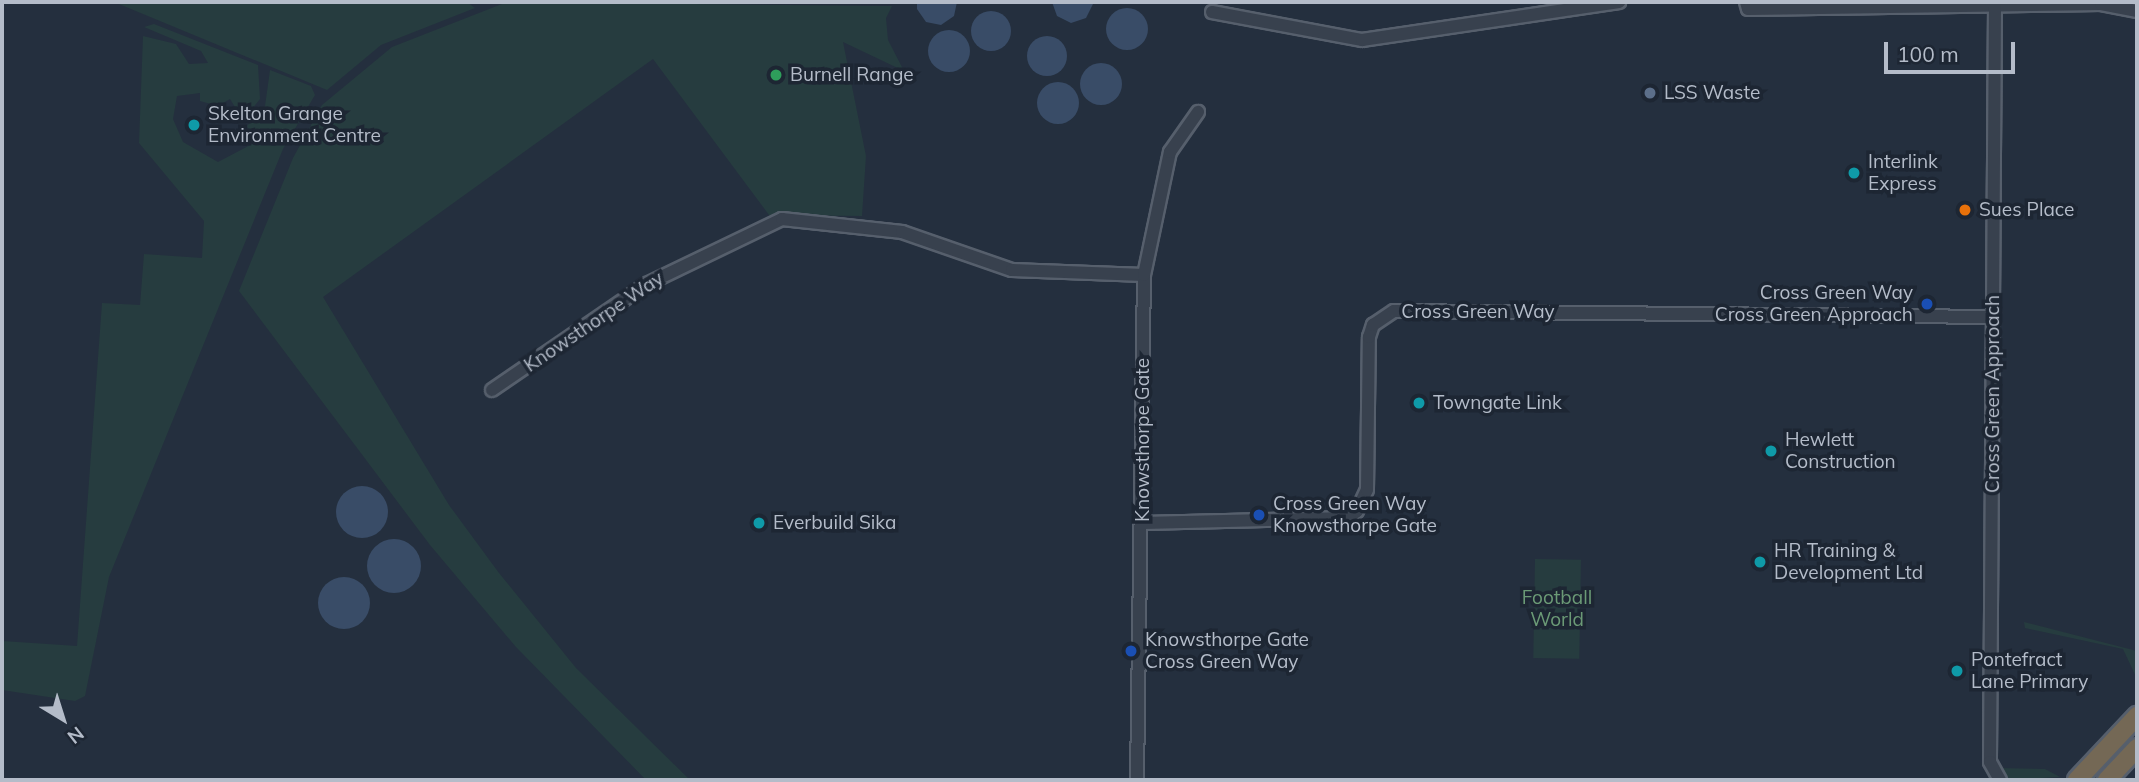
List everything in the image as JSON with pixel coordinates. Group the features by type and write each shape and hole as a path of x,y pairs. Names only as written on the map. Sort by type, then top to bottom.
{"highway":[{"path":"2083,779 2136,724"},
{"path":"2106,780 2137,748"}],"street":[{"path":"1212,12 1362,40 1619,2"},
{"path":"1746,2 1748,9 2101,4 2137,11"},
{"name":"Cross Green Approach","path":"1995,6 1990,762 2000,780"},
{"name":"Knowsthorpe Gate","path":"1137,780 1143,523 1144,275 1170,152 1198,112"},
{"name":"Knowsthorpe Way","path":"492,390 647,284 782,219 902,232 1032,273 1144,275"},
{"name":"Cross Green Way","path":"1143,523 1348,518 1357,511 1367,491 1368,337 1373,326 1394,311 1993,317"}],"green space":[{"path":"114,2 467,2 475,8 381,45 327,90"},
{"path":"507,2 892,6 886,18 888,40 904,71 843,42 866,156 862,216 769,215 653,59 323,297 449,505 499,573 576,668 690,780 646,780 516,647 430,545 239,291 293,158 322,105 392,47"},
{"path":"154,24 258,65 260,99 243,120 230,99 218,106 200,101 200,93 177,96 173,119 183,142 218,162 256,142 247,126 265,106 270,70 311,86 315,95 283,149 109,577 85,696 75,701 2,690 2,641 77,646 102,303 140,305 144,254 202,258 204,221 139,143 143,36 176,44 189,64 208,63 201,51 144,27"},
{"name":"Football World","path":"1535,559 1581,560 1579,659 1533,658"},
{"path":"2024,622 2137,651 2137,679 2123,649 2025,628"},
{"path":"1999,768 2045,769 2060,777 2007,780"}],"water":[{"path":"917,2 957,2 954,16 941,25 926,22 917,9"},
{"path":"1052,2 1093,4 1086,18 1071,23 1057,16"},
{"path":"1127,8 1142,14 1148,29 1142,44 1127,50 1112,44 1106,29 1112,14"},
{"path":"991,11 999,12 1005,17 1010,23 1010,39 1005,45 999,50 991,51 983,50 977,45 972,39 971,31 972,23 977,17 983,12"},
{"path":"949,30 963,37 970,51 963,65 949,72 935,65 928,51 935,37"},
{"path":"1047,36 1055,37 1061,42 1066,48 1066,64 1061,70 1055,75 1047,76 1039,75 1033,70 1028,64 1027,56 1028,48 1033,42 1039,37"},
{"path":"1101,63 1116,69 1122,84 1116,99 1101,105 1086,99 1080,84 1086,69"},
{"path":"1058,82 1073,88 1079,103 1073,118 1058,124 1043,118 1037,103 1043,88"},
{"path":"362,486 381,493 388,512 381,531 362,538 343,531 336,512 343,493"},
{"path":"394,539 413,547 421,566 413,585 394,593 375,585 367,566 375,547"},
{"path":"344,577 354,579 362,585 368,593 368,613 362,621 354,627 344,629 334,627 326,621 320,613 318,603 320,593 326,585 334,579"}],"place":[{"name":"Burnell Range","path":"776,75"},
{"name":"LSS Waste","path":"1650,93"},
{"name":"Skelton Grange Environment Centre","path":"194,125"},
{"name":"Interlink Express","path":"1854,173"},
{"name":"Sues Place","path":"1965,210"},
{"name":"Cross Green Way Cross Green Approach","path":"1927,304"},
{"name":"Towngate Link","path":"1419,403"},
{"name":"Hewlett Construction","path":"1771,451"},
{"name":"Cross Green Way Knowsthorpe Gate","path":"1259,515"},
{"name":"Everbuild Sika","path":"759,523"},
{"name":"HR Training & Development Ltd","path":"1760,562"},
{"name":"Knowsthorpe Gate Cross Green Way","path":"1131,651"},
{"name":"Pontefract Lane Primary","path":"1957,671"}]}
